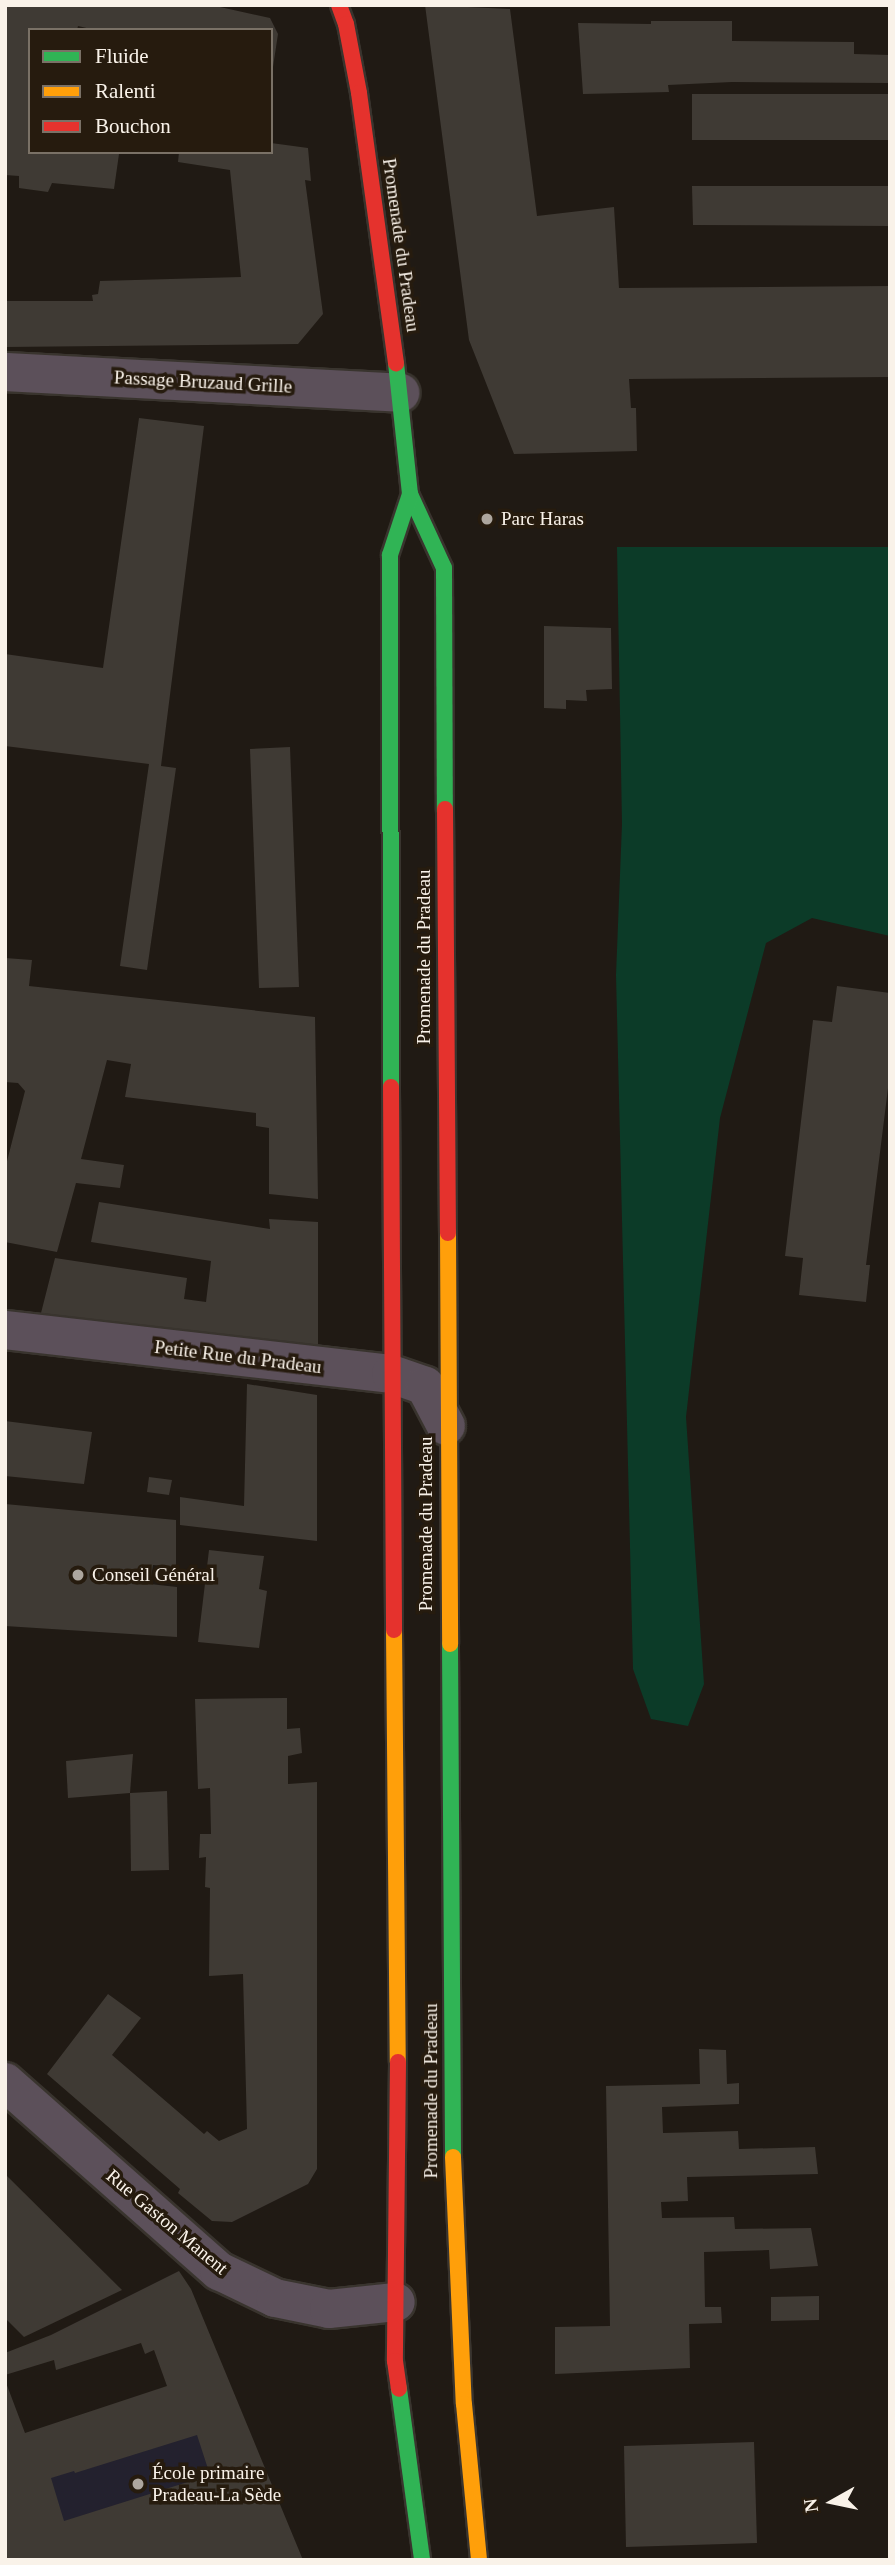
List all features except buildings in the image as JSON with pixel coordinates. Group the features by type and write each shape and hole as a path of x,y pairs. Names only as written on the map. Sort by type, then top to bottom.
{"street":[{"name":"Promenade du Pradeau","path":"339,5 346,24 359,93 400,393 410,494 444,568 446,1426 453,2186 464,2404 479,2560"},
{"name":"Passage Bruzaud Grille","path":"5,372 400,393"},
{"name":"Promenade du Pradeau","path":"410,494 390,555 391,1374 399,2191 396,2361 422,2560"},
{"name":"Petite Rue du Pradeau","path":"5,1331 391,1374 425,1386 446,1426"},
{"name":"Rue Gaston Manent","path":"5,2082 219,2271 275,2298 329,2309 396,2302"}],"shaded area":[{"name":"École primaire Pradeau-La Sède","path":"231,2389 275,2497 5,2560 5,2471"}],"green space":[{"path":"617,547 890,547 890,936 812,918 766,943 720,1118 686,1417 704,1684 688,1726 651,1719 633,1669 616,975 622,824"}],"traffic: fast":[{"path":"396,363 410,494 444,568 445,809"},
{"path":"391,1087 390,555 410,494"},
{"path":"450,1644 453,2157"},
{"path":"399,2389 422,2560"}],"traffic: slow":[{"path":"448,1233 450,1644"},
{"path":"394,1630 398,2062"},
{"path":"453,2157 464,2404 479,2560"}],"traffic: jam":[{"path":"339,5 346,24 359,93 396,363"},
{"path":"445,809 448,1233"},
{"path":"391,1087 394,1630"},
{"path":"398,2062 395,2361 399,2389"}],"place":[{"name":"Parc Haras","path":"487,519"},
{"name":"Conseil Général","path":"78,1575"},
{"name":"École primaire Pradeau-La Sède","path":"138,2484"}]}
